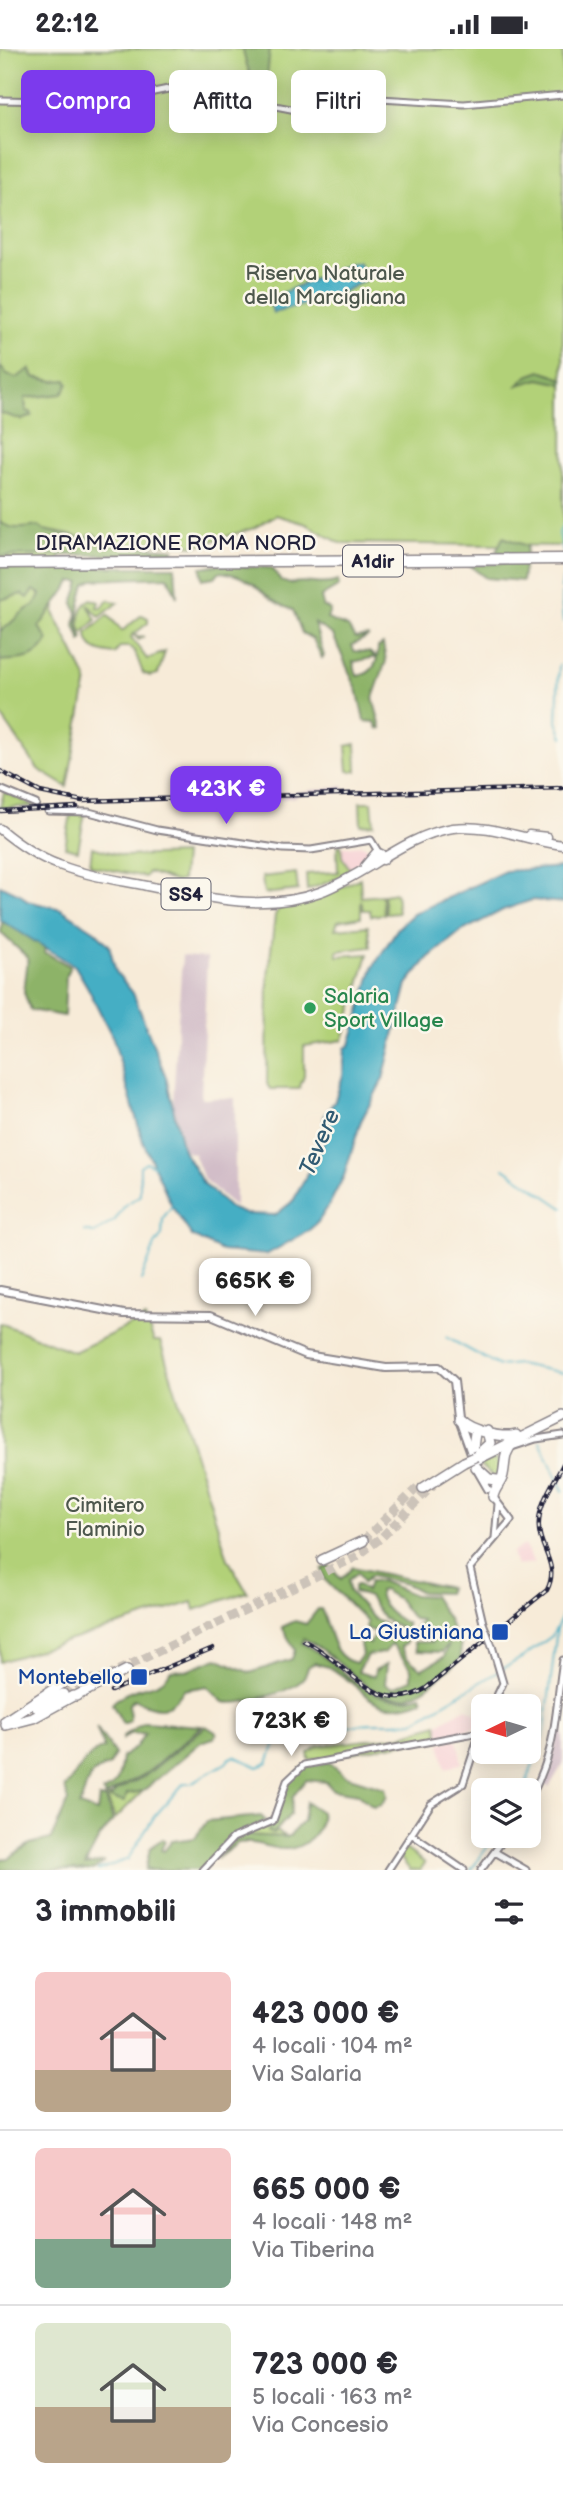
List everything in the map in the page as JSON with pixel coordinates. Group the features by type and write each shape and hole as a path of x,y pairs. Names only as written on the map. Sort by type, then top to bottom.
{"highway":[{"name":"DIRAMAZIONE ROMA NORD","path":"0,562 563,558"},
{"path":"563,1415 520,1436 472,1461 443,1476 426,1486 449,1469 472,1461 491,1458 506,1451 520,1436 550,1419 563,1415"},
{"path":"459,1420 490,1443 472,1461"},
{"path":"475,1431 502,1437 520,1436"},
{"path":"475,1431 472,1461 496,1486"},
{"path":"496,1486 506,1451"},
{"path":"491,1458 498,1459 496,1486"},
{"path":"322,1560 363,1541"},
{"path":"66,1681 6,1723 127,1670"}],"main road":[{"name":"SS4","path":"0,827 31,852 75,870 234,902 267,903 300,898 337,885 377,857 426,832 457,825 488,825 563,843"},
{"name":"SS4","path":"377,857 426,835 464,827 493,829 563,843"},
{"path":"526,835 547,837"},
{"path":"399,846 406,836"},
{"path":"0,1290 120,1314 214,1316 311,1356 384,1367 437,1366 448,1372 454,1381 459,1420"}],"street":[{"path":"0,100 105,102 178,86 301,111 380,99 464,104 563,95"},
{"path":"0,789 36,804"},
{"path":"48,811 88,812 157,830 283,849 311,850 371,840 377,857"},
{"path":"361,841 369,845 377,857"},
{"path":"520,1436 563,1433"},
{"path":"496,1486 505,1513 511,1520 470,1568 483,1623 502,1679 499,1694"},
{"path":"495,1538 498,1516 496,1486"},
{"path":"498,1516 505,1513"},
{"path":"539,1778 551,1751 563,1660"},
{"path":"203,1870 233,1838 273,1821 287,1781 303,1765 471,1734"},
{"path":"388,1870 433,1801 462,1785 471,1758"},
{"path":"411,1834 463,1869"},
{"path":"481,1870 498,1848"},
{"path":"495,1852 526,1870"}],"shaded area":[{"path":"343,786 344,791 298,793 297,797 245,803 245,807 206,809 184,805 182,800 182,794 297,792"},
{"path":"363,845 368,848 368,855 350,869 342,857 341,847"},
{"path":"182,956 207,958 201,1098 235,1098 235,1207 204,1179 194,1154 185,1151 173,1103"},
{"path":"524,1545 534,1563 516,1565 512,1553"},
{"path":"466,1708 471,1711 471,1729 441,1736 438,1724"},
{"path":"560,1715 563,1716 563,1764 549,1787 541,1783 555,1747"},
{"path":"457,1739 462,1763 446,1769 440,1743"}],"green space":[{"name":"Riserva Naturale della Marcigliana","path":"0,49 563,49 563,546 340,543 306,524 276,515 254,528 195,546 165,543 61,550 54,613 87,680 67,787 38,769 0,714"},
{"path":"243,49 270,49 268,70 248,70"},
{"path":"0,366 7,375 16,378 30,369 34,377 54,381 66,380 68,384 62,394 25,398 26,411 31,412 32,416 22,420 0,413"},
{"path":"541,371 563,379 563,384 539,379 518,385 527,376"},
{"path":"0,522 14,528 39,526 44,530 85,538 94,534 105,544 173,549 173,554 0,556"},
{"path":"503,537 527,546 522,581 486,578 470,566 512,562 512,554 496,552"},
{"path":"217,565 272,568 281,581 290,584 325,584 338,581 339,586 321,597 323,606 330,610 327,619 348,627 355,638 369,636 352,645 354,651 369,652 376,657 353,662 357,676 371,670 376,662 378,647 383,644 386,661 373,698 381,728 378,729 375,722 364,721 358,692 333,635 314,623 324,656 322,658 313,639 302,633 293,610 282,606 252,584 234,575 221,572 214,577 202,579 201,567"},
{"path":"0,567 175,567 177,597 168,577 93,580 85,584 80,604 78,619 83,638 81,641 75,626 77,613 73,603 80,582 72,581 39,627 48,640 43,647 27,658 0,661 0,631 35,605 40,594 34,590 28,598 22,594 0,600"},
{"path":"91,599 99,602 97,607 102,608 108,600 118,603 100,617 88,605 96,620 83,633 81,615"},
{"path":"108,615 122,631 142,615 148,618 148,623 134,634 138,638 144,636 139,640 133,634 131,637 147,659 165,652 158,674 150,676 143,673 135,652 130,647 120,647 115,654 96,650 90,644 87,633"},
{"path":"356,744 357,771 348,771 346,746"},
{"path":"4,792 35,806 0,808"},
{"path":"360,802 372,802 374,824 361,825"},
{"path":"85,813 78,850 65,847 71,814"},
{"path":"341,845 342,857 350,869 336,879 307,890 306,874 338,872 337,846"},
{"path":"92,847 124,856 184,854 182,880 176,882 148,872 145,877 90,865"},
{"path":"296,873 298,890 264,894 262,877"},
{"name":"Salaria Sport Village","path":"360,878 361,897 382,895 384,914 371,916 370,910 363,910 361,900 361,917 338,921 335,929 368,926 371,947 337,951 338,956 368,954 343,1040 304,1046 304,1076 299,1089 270,1089 267,1084 268,976 275,915 279,908 324,896"},
{"path":"396,893 398,913 386,914 383,895"},
{"path":"2,921 45,946 44,952 70,966 66,975 64,1016 30,1010 24,992 28,958 1,933"},
{"name":"Cimitero Flaminio","path":"145,1318 154,1341 160,1341 228,1559 247,1592 195,1610 193,1602 0,1662 0,1323 74,1352"},
{"path":"495,1459 500,1466 499,1476 495,1478 477,1463"},
{"path":"329,1566 341,1579 353,1567 449,1588 447,1593 421,1592 406,1584 370,1576 363,1583 358,1573 348,1580 349,1591 374,1619 400,1632 400,1627 384,1619 369,1597 354,1592 354,1587 357,1584 366,1591 369,1582 381,1581 414,1595 433,1596 448,1619 455,1637 460,1637 461,1659 422,1690 406,1697 390,1696 375,1691 304,1639 302,1643 371,1692 402,1699 421,1695 423,1700 405,1705 380,1704 343,1676 315,1663 308,1667 298,1683 278,1693 253,1700 223,1702 207,1686 184,1690 167,1707 155,1708 134,1699 129,1704 130,1721 123,1724 112,1704 127,1693 160,1682 170,1671 187,1670 217,1658 250,1673 292,1659 295,1650 282,1627 295,1621 306,1624 318,1609 321,1609 325,1617 336,1649 347,1660 356,1663 362,1655 360,1644 362,1641 370,1644 375,1632 366,1628 367,1622 324,1579 322,1569","holes":["383,1590 398,1599 413,1619 421,1620 415,1629 432,1642 414,1642 417,1651 442,1652 449,1644 444,1657 422,1669 407,1658 401,1647 406,1643 407,1624 385,1606 379,1591","392,1644 411,1669 411,1680 392,1688 385,1684 387,1664 375,1670 374,1677 358,1672 367,1655 384,1653"]},
{"path":"144,1722 202,1726 147,1773 105,1796 103,1792 118,1778 122,1757 135,1748 145,1733 129,1734 123,1739 123,1736"},
{"path":"437,1724 440,1737 309,1760 308,1753 318,1746 400,1736"},
{"path":"206,1726 217,1733 214,1738 201,1742 143,1791 127,1794 124,1802 110,1798 116,1791 145,1776"},
{"path":"96,1727 115,1754 110,1765 91,1776 79,1806 97,1812 99,1798 106,1799 113,1821 99,1838 85,1865 105,1862 93,1870 0,1870 0,1859 9,1858 30,1844 51,1839 68,1801 65,1787 92,1754 104,1748"},
{"path":"329,1762 346,1776 385,1788 387,1796 381,1805 373,1807 358,1794 333,1790 326,1782 306,1780 293,1796 290,1815 274,1833 268,1832 287,1784 302,1768"},
{"path":"134,1790 143,1791 115,1819 107,1797"},
{"path":"306,1802 321,1812 321,1819 316,1831 306,1842 287,1849 238,1843 216,1859 239,1835 288,1837 303,1821"},
{"path":"261,1816 266,1821 235,1834 200,1870 145,1870 150,1848 162,1839 165,1841 161,1850 164,1851 172,1841 195,1838 207,1821"},
{"path":"271,1825 274,1833 276,1831 288,1837 239,1835"},
{"path":"404,1848 425,1863 420,1870 410,1870 399,1856"}],"water":[{"path":"352,262 359,262 364,281 333,297 273,313 269,299"},
{"path":"563,867 563,903 532,900 503,910 460,932 428,958 407,984 383,1079 361,1121 344,1176 329,1205 318,1222 308,1231 266,1255 222,1251 192,1236 173,1208 143,1142 113,1038 75,966 0,920 0,885 20,894 27,901 61,909 95,931 109,945 116,972 133,993 166,1077 183,1150 203,1183 230,1208 245,1214 275,1215 293,1201 324,1142 324,1117 335,1100 343,1075 345,1048 350,1045 373,967 398,928 413,914 505,871"}],"waterway":[{"path":"563,524 559,533 563,552"},
{"path":"561,589 563,578"},
{"path":"561,594 563,622"},
{"path":"559,665 557,722 563,737"},
{"path":"135,1199 140,1195 140,1166 146,1162 154,1166"},
{"path":"504,1168 563,1208"},
{"path":"95,1233 115,1220 126,1204 133,1200"},
{"path":"141,1280 155,1245 162,1235 163,1218 172,1206"},
{"path":"84,1231 93,1233"},
{"path":"446,1337 499,1366 518,1364 563,1373"},
{"path":"529,1429 563,1404"},
{"path":"540,1441 563,1491"},
{"path":"561,1620 563,1610"},
{"path":"98,1870 128,1859 154,1817 184,1783 191,1783 235,1756 258,1767 268,1763 277,1737 362,1724 404,1723 416,1720 523,1657 552,1636 561,1619"},
{"path":"528,1778 545,1730 557,1628"},
{"path":"471,1870 487,1848"}],"tunnel":[{"path":"36,804 48,811"},
{"path":"363,1541 421,1484"},
{"path":"94,1682 356,1557 382,1537 433,1485"},
{"path":"63,1694 98,1677"}],"railway":[{"path":"0,771 40,792 82,801 563,788"},
{"path":"0,811 77,807"},
{"path":"304,1641 319,1649 361,1683 391,1697 407,1696 425,1689 547,1590 551,1571 541,1539 539,1521 545,1499 563,1464"},
{"path":"111,1691 213,1648"}],"place":[{"name":"Salaria Sport Village","path":"310,1008"},
{"name":"La Giustiniana","path":"500,1632"},
{"name":"Montebello","path":"139,1677"}],"water label":[{"name":"Tevere","path":"319,1142"}]}
